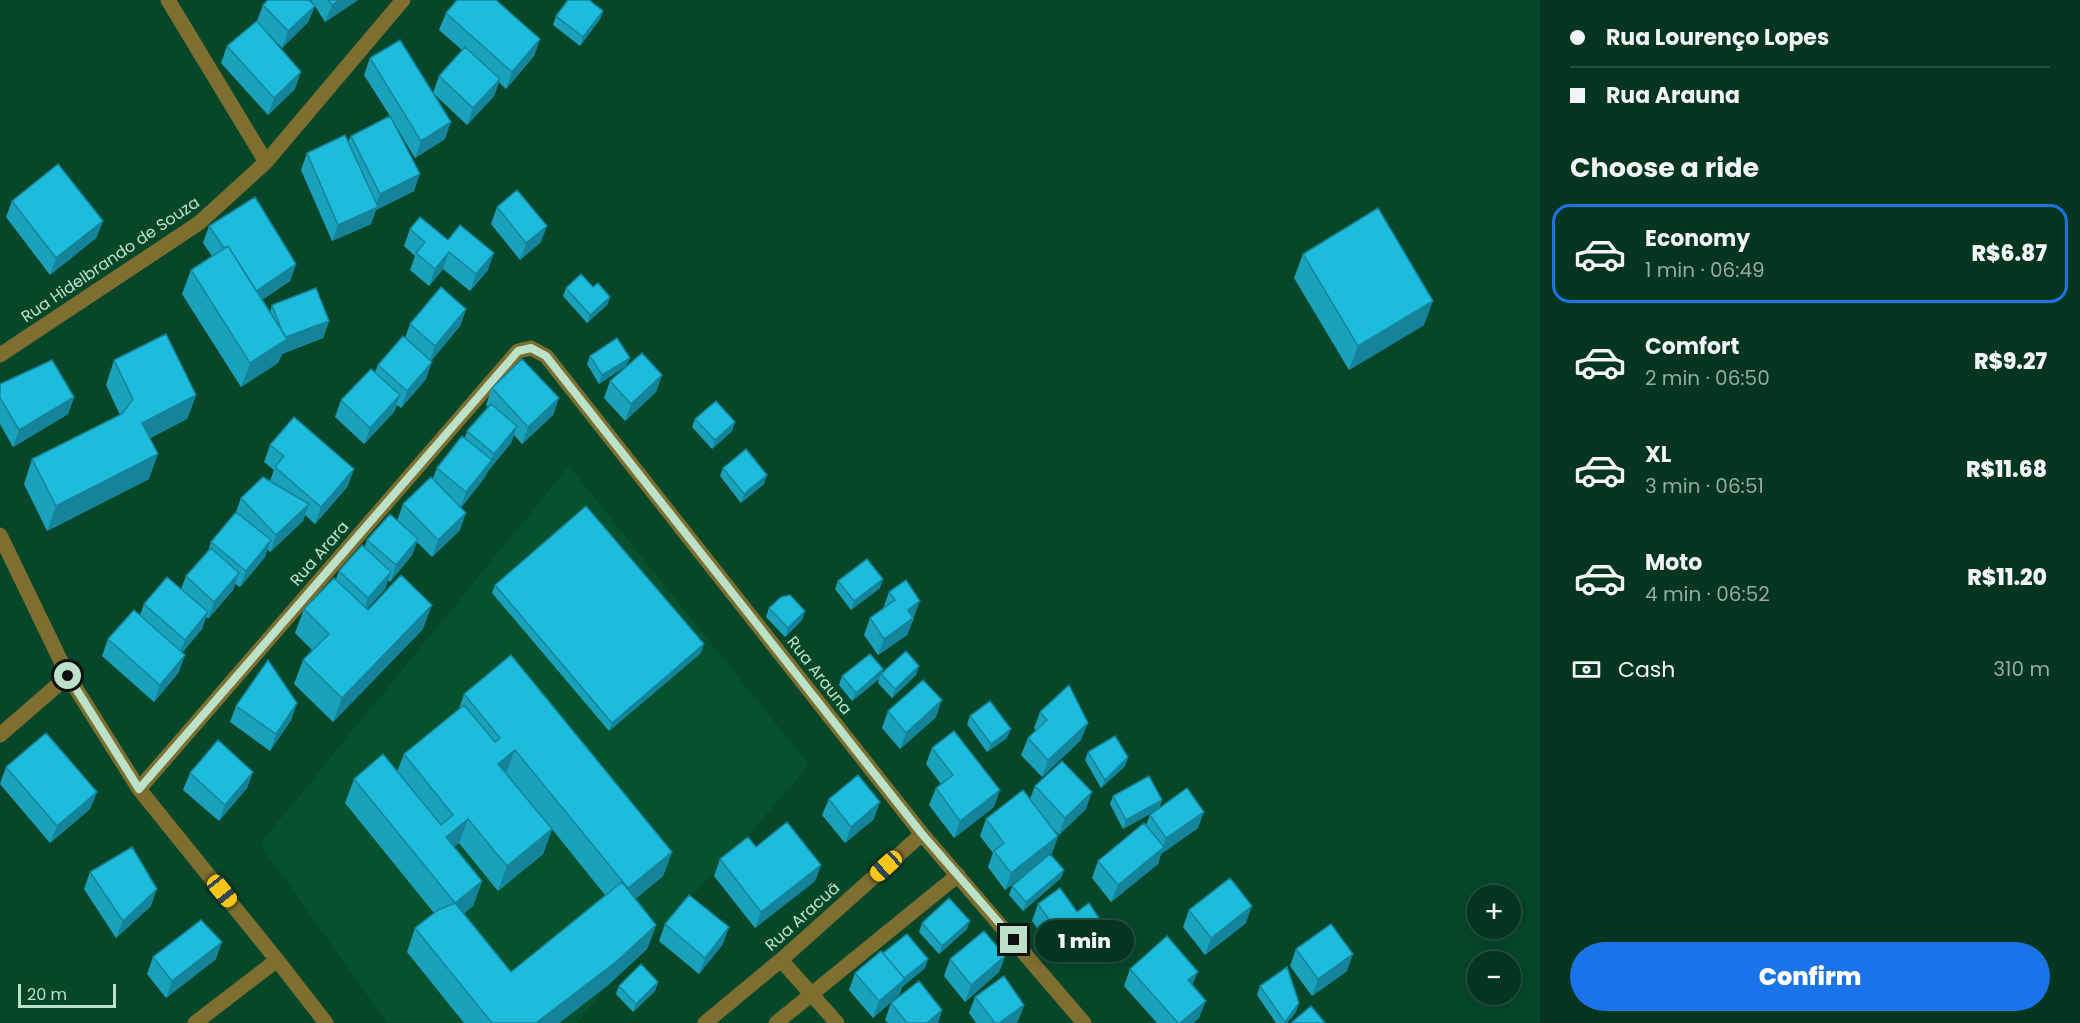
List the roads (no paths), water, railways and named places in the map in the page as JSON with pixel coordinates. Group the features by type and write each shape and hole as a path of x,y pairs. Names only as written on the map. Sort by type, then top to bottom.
{"street":[{"path":"168,0 266,162"},
{"name":"Rua Hidelbrando de Souza","path":"0,354 199,223 266,162 403,0"},
{"name":"Rua Arara","path":"139,789 518,351 531,348"},
{"name":"Rua Arauna","path":"531,348 546,356 922,834 1084,1023"},
{"path":"0,535 68,676 139,789 326,1023"},
{"path":"0,735 68,676"},
{"name":"Rua Aracuã","path":"705,1023 781,960 922,834"},
{"path":"776,1023 958,874"},
{"path":"195,1023 277,960"},
{"path":"781,960 837,1023"}]}
